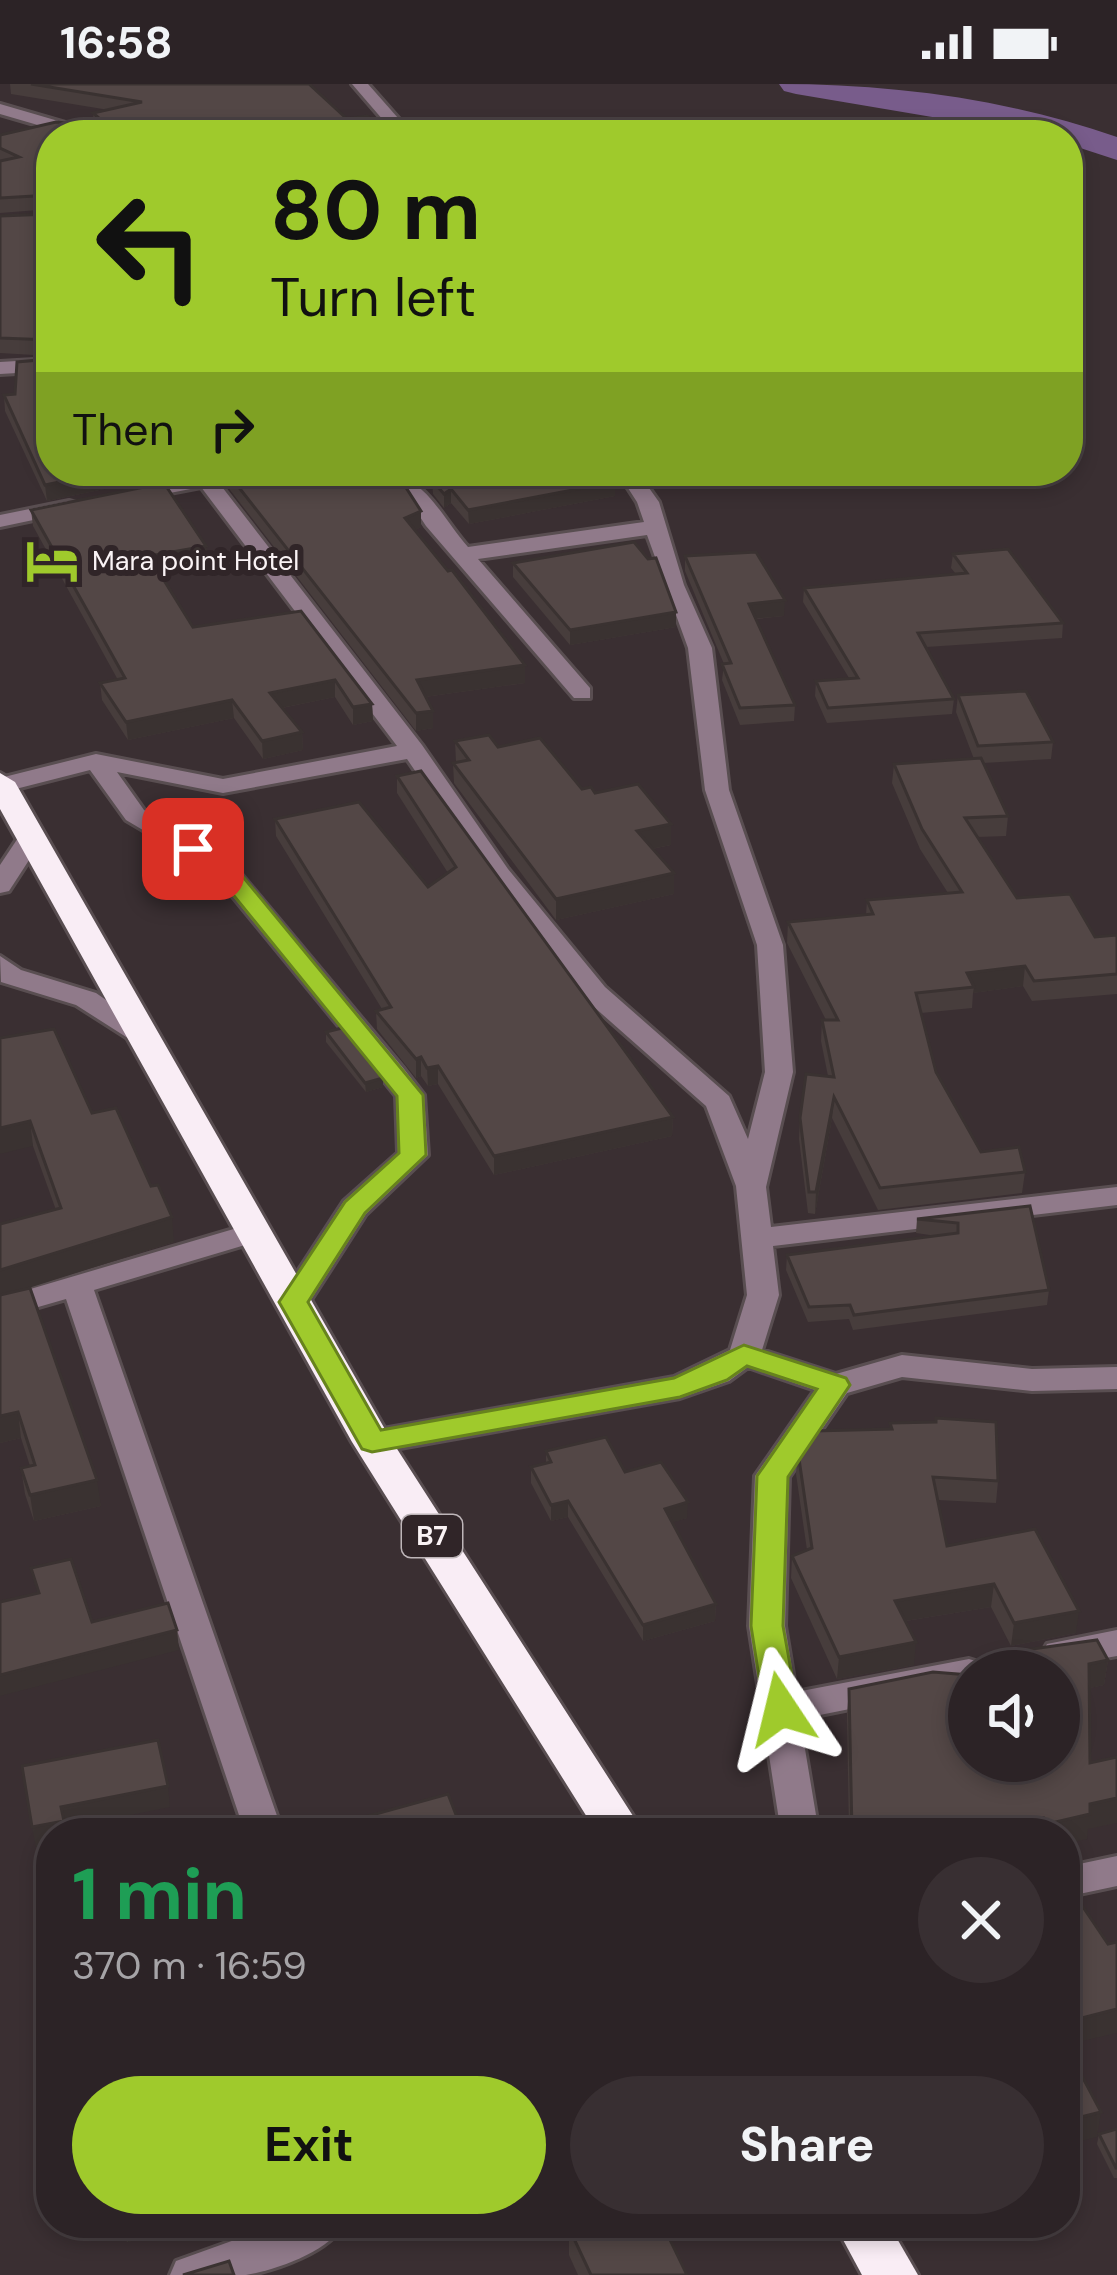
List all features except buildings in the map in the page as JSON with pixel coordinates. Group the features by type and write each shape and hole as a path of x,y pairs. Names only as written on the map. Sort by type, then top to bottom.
{"highway":[{"name":"B7","path":"1,785 372,1442 611,1818"},
{"path":"869,2238 891,2275"}],"street":[{"path":"360,84 392,120"},
{"path":"0,109 38,120"},
{"path":"0,368 36,366"},
{"path":"114,498 160,486"},
{"path":"210,486 413,750 499,875 595,993 719,1102 751,1187 763,1295 744,1354 717,1373 680,1387 372,1442"},
{"path":"410,486 582,693"},
{"path":"637,486 648,502 673,585 700,647 717,790 770,946 779,1072 751,1187"},
{"path":"0,521 91,502"},
{"path":"464,554 656,526"},
{"path":"1,785 95,761 223,786 413,750"},
{"path":"95,761 136,815 221,866 410,1095 412,1155 355,1208 294,1302"},
{"path":"0,885 31,837"},
{"path":"0,964 11,976 86,999 144,1036"},
{"path":"759,1238 1117,1196"},
{"path":"0,1308 254,1232"},
{"path":"78,1288 259,1818"},
{"path":"744,1354 835,1385 902,1366 1032,1380 1117,1378"},
{"path":"798,1818 767,1626 772,1476 835,1385"},
{"path":"1079,1650 1117,1643"},
{"path":"781,1709 948,1675"},
{"path":"1080,1879 1117,1871"},
{"path":"192,2275 289,2238"}],"waterway":[{"path":"796,84 1021,120"},
{"path":"1083,137 1117,149"}],"place":[{"name":"Mara point Hotel","path":"52,561"}],"route":[{"path":"193,849 221,866 410,1095 412,1155 355,1208 294,1302 372,1442 680,1387 717,1373 744,1354 835,1385 772,1476 767,1626 781,1709"}]}
